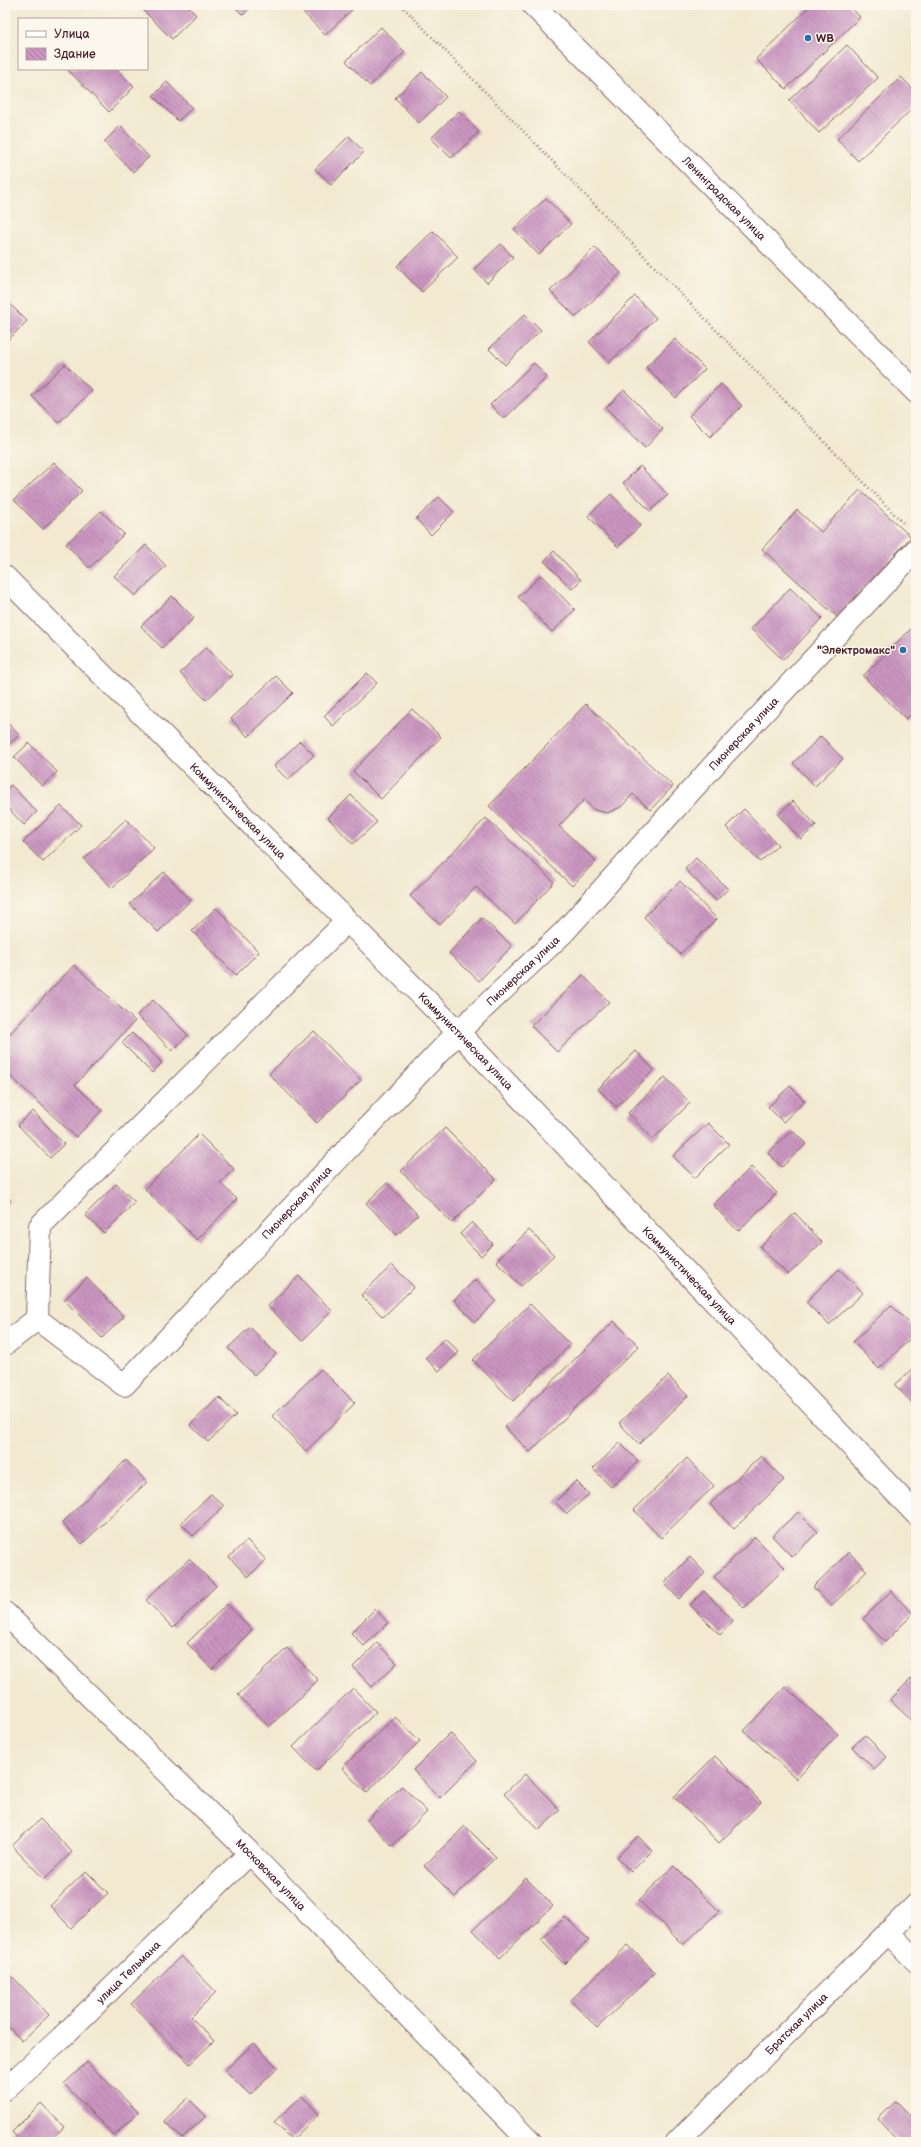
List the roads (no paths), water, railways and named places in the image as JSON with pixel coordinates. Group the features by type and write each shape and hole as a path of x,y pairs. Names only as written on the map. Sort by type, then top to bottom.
{"street":[{"name":"Ленинградская улица","path":"533,5 916,392"},
{"name":"Пионерская улица","path":"37,1320 124,1386 458,1032 564,932 913,540"},
{"name":"Коммунистическая улица","path":"5,577 458,1032 916,1514"},
{"path":"5,1344 37,1320 40,1226 347,921"},
{"name":"Московская улица","path":"5,1613 250,1853 530,2142"},
{"name":"улица Тельмана","path":"5,2089 61,2038 250,1853"},
{"name":"Братская улица","path":"677,2142 916,1905"},
{"path":"888,1932 916,1962"}],"place":[{"name":"WB","path":"808,38"},
{"name":"\"Электромакс\"","path":"903,650"}]}
